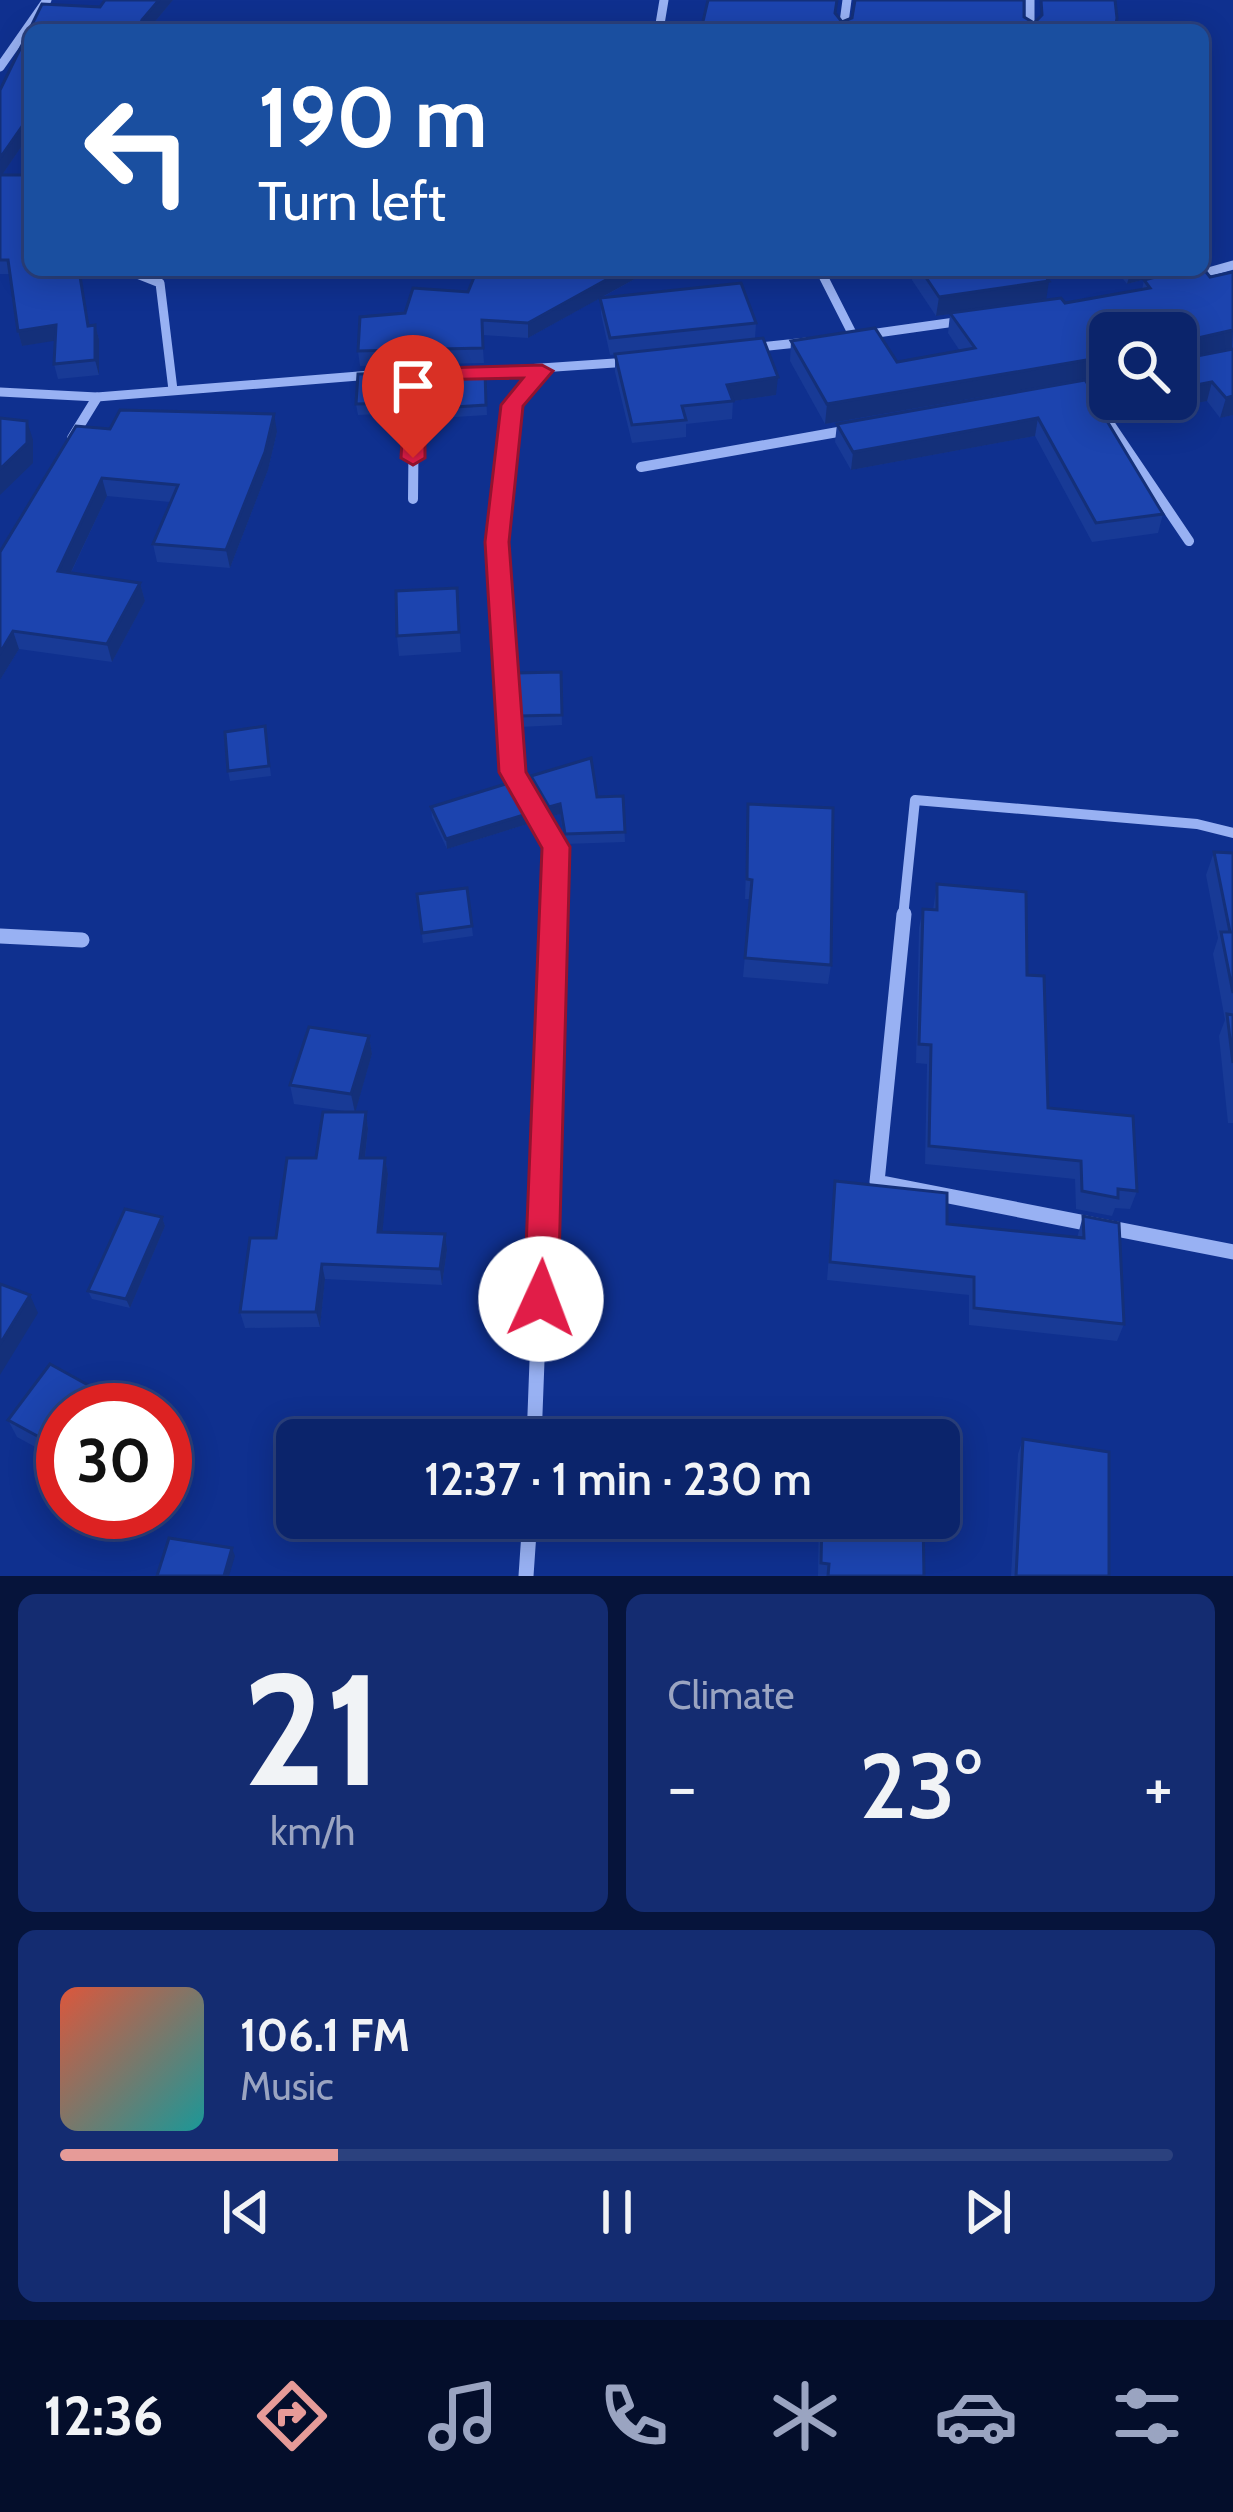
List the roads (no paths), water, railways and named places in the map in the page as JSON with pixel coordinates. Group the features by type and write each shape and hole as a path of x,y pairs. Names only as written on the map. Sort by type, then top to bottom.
{"street":[{"path":"0,67 24,32"},
{"path":"143,276 160,283 173,390"},
{"path":"823,276 854,337"},
{"path":"1173,281 1192,276"},
{"path":"742,349 984,318"},
{"path":"0,392 97,397 414,374 542,371 653,359"},
{"path":"535,1419 556,847 512,772 497,542 512,405 542,371"},
{"path":"412,500 414,374"},
{"path":"1063,393 1089,388"},
{"path":"1086,389 1189,541"},
{"path":"60,457 97,397"},
{"path":"640,467 875,426"},
{"path":"1233,833 1197,824 915,800 877,1182 1233,1252"},
{"path":"0,937 82,940"},
{"path":"526,1576 529,1539"}]}
